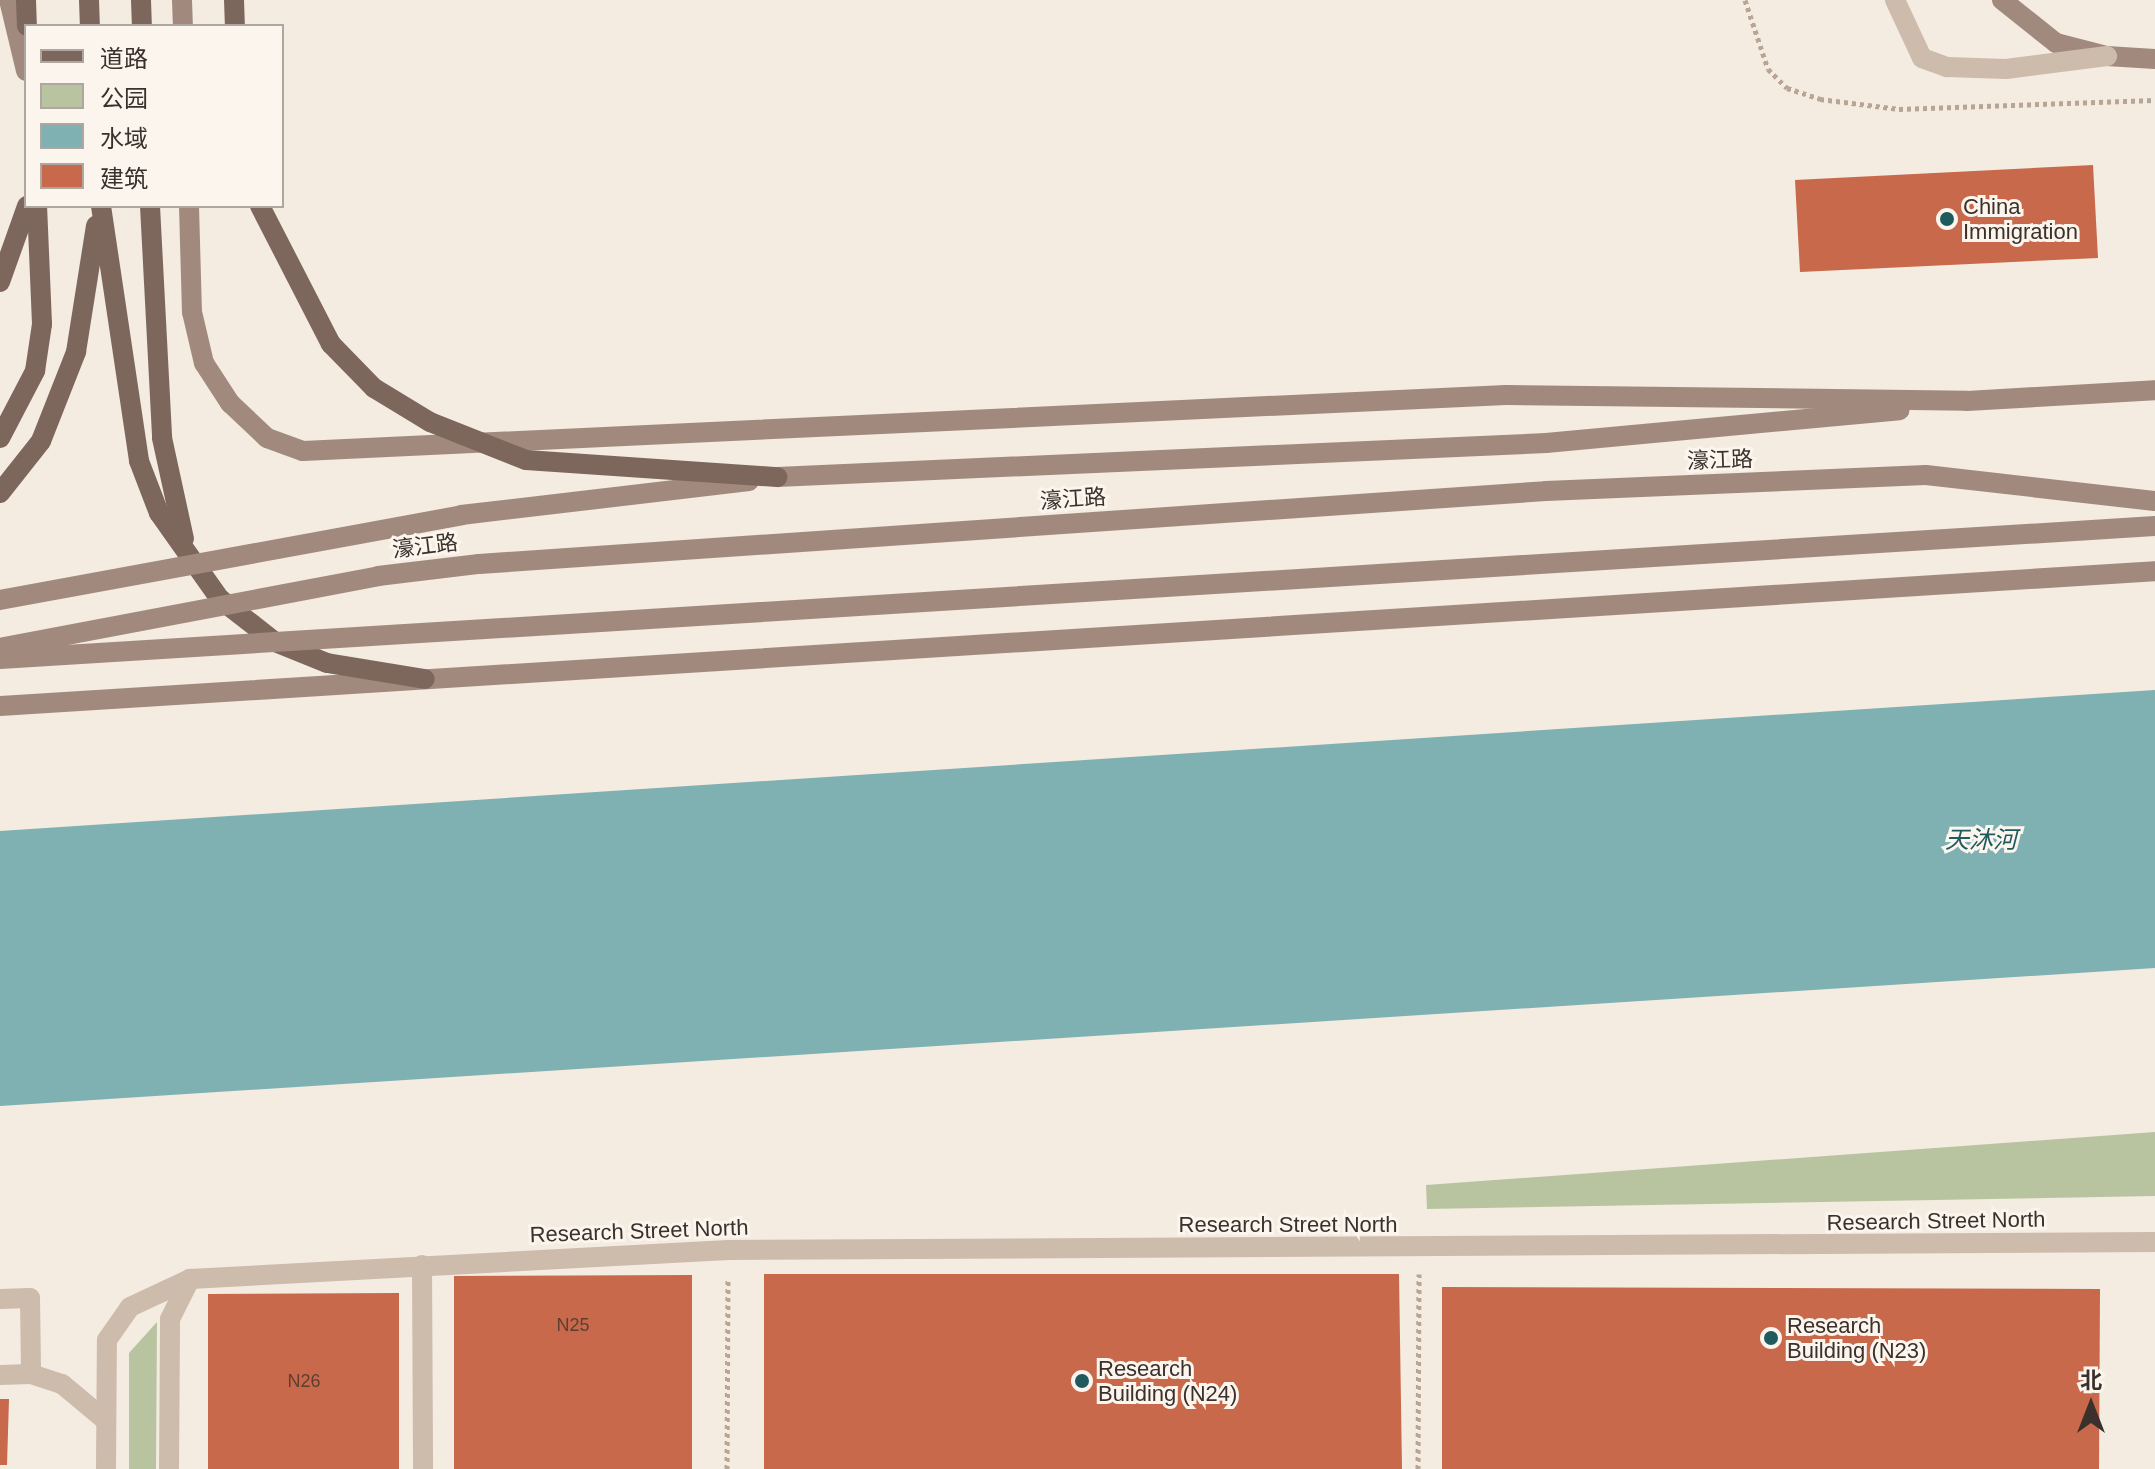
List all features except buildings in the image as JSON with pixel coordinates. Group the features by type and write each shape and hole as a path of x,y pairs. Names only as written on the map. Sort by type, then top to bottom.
{"main road":[{"path":"9,0 24,63"},
{"path":"26,0 27,24"},
{"path":"89,0 90,24"},
{"path":"141,0 142,24"},
{"path":"182,0 183,24"},
{"path":"234,0 235,24"},
{"path":"2002,0 2056,43 2107,56 2155,59"},
{"path":"0,282 26,208"},
{"path":"0,438 35,371 42,324 37,208"},
{"path":"0,493 41,441 76,352 100,208"},
{"path":"100,208 139,461 159,513 220,599 275,642 327,663 425,679"},
{"path":"150,208 162,438 190,557"},
{"path":"189,208 192,312 204,363 230,403 267,438 303,451 1506,395 1967,401 2155,390"},
{"path":"261,208 331,344 374,388 430,422 526,460 777,477"},
{"name":"濠江路","path":"0,600 461,515 777,477 1546,443 1967,401"},
{"name":"濠江路","path":"0,647 378,576 479,564 1546,491 1926,475 2155,501"},
{"path":"0,659 2155,526"},
{"path":"0,706 2155,571"}],"street":[{"path":"1895,0 1922,58 1947,67 2006,69 2107,56"},
{"name":"Research Street North","path":"106,1469 104,1359 115,1324 147,1295 190,1279 728,1250 1420,1249 2155,1242"},
{"path":"422,1265 423,1469"},
{"path":"169,1469 170,1319 190,1279"},
{"path":"0,1299 30,1298 31,1374"},
{"path":"0,1375 31,1374 62,1384 104,1419"}],"path":[{"path":"1418,1469 1420,1249"},
{"path":"727,1469 728,1250"}],"green space":[{"path":"2155,1132 2155,1196 1427,1209 1426,1185"},
{"path":"157,1322 156,1469 129,1469 129,1353"}],"water":[{"name":"天沐河","path":"2155,690 2155,968 0,1106 0,831"}],"place":[{"name":"China Immigration","path":"1947,219"},
{"name":"Research Building (N23)","path":"1771,1338"},
{"name":"Research Building (N24)","path":"1082,1381"}]}
